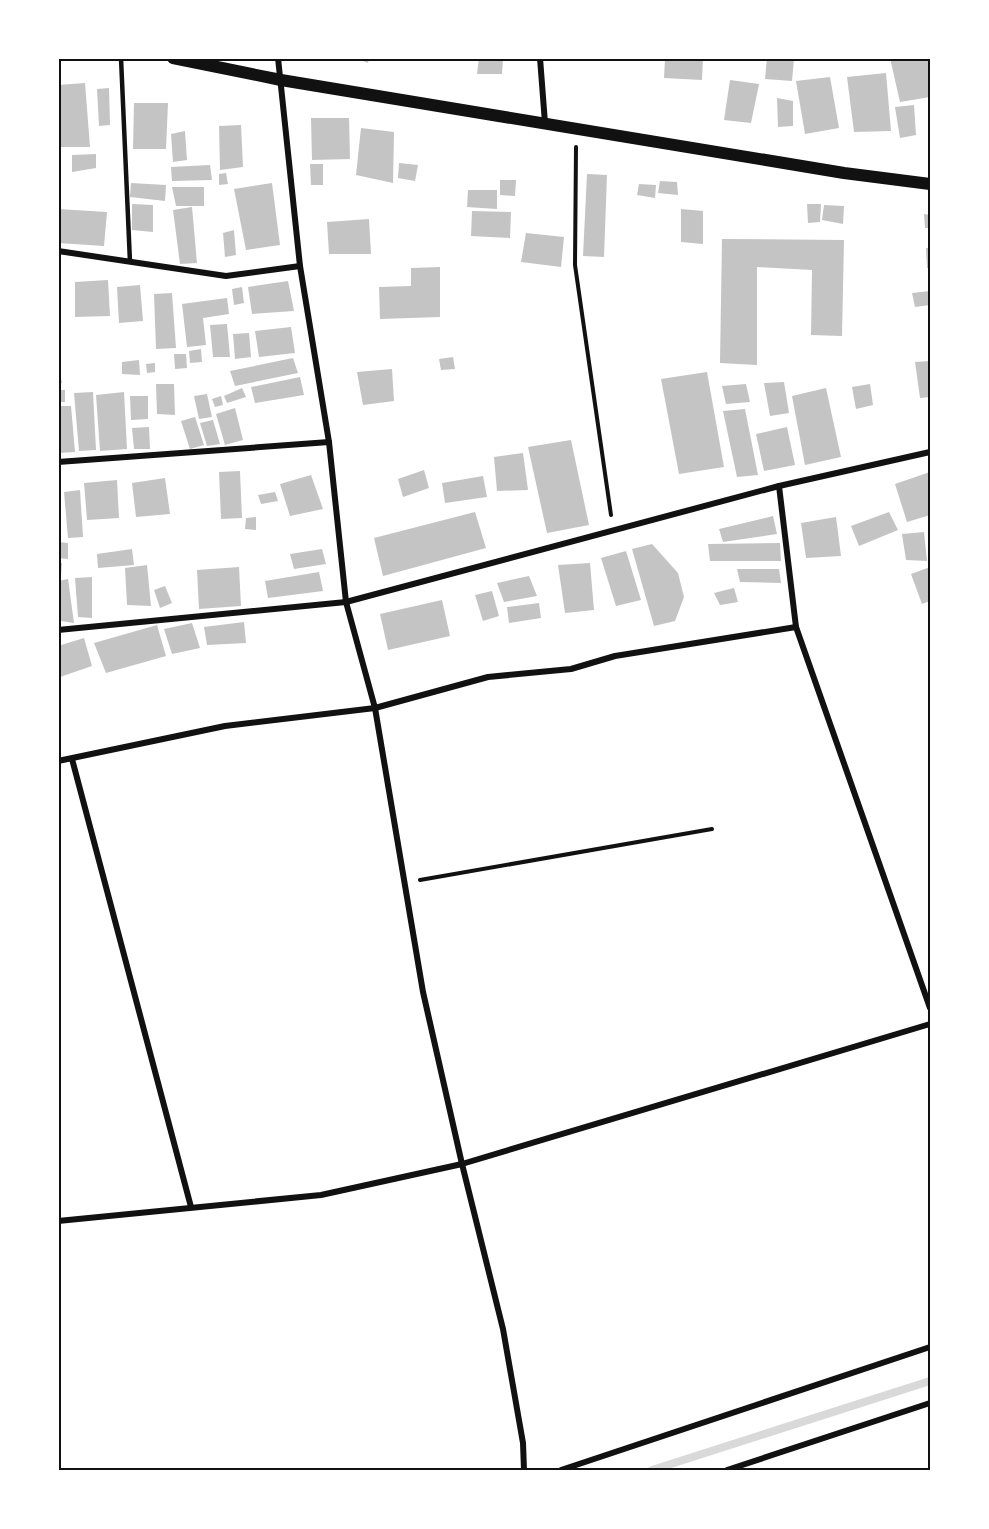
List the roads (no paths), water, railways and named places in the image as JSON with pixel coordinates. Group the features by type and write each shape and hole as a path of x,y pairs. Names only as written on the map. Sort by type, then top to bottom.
{"main road":[{"path":"173,58 281,80 545,124 844,173 930,184"}],"street":[{"path":"279,58 300,266 329,442 346,602 375,708 423,992 503,1329 523,1443 524,1470"},
{"path":"540,58 545,124"},
{"path":"58,251 226,276 300,266"},
{"path":"58,462 329,442"},
{"path":"58,630 346,602 779,486 930,452"},
{"path":"779,486 796,627 930,1008"},
{"path":"58,761 225,726 375,708 488,677 571,669 615,656 796,627"},
{"path":"72,759 190,1207"},
{"path":"58,1221 321,1195 462,1164 930,1024"},
{"path":"561,1470 930,1347"},
{"path":"728,1470 930,1403"}],"lane":[{"path":"121,58 130,262"}],"waterway":[{"path":"652,1470 930,1381"}]}
